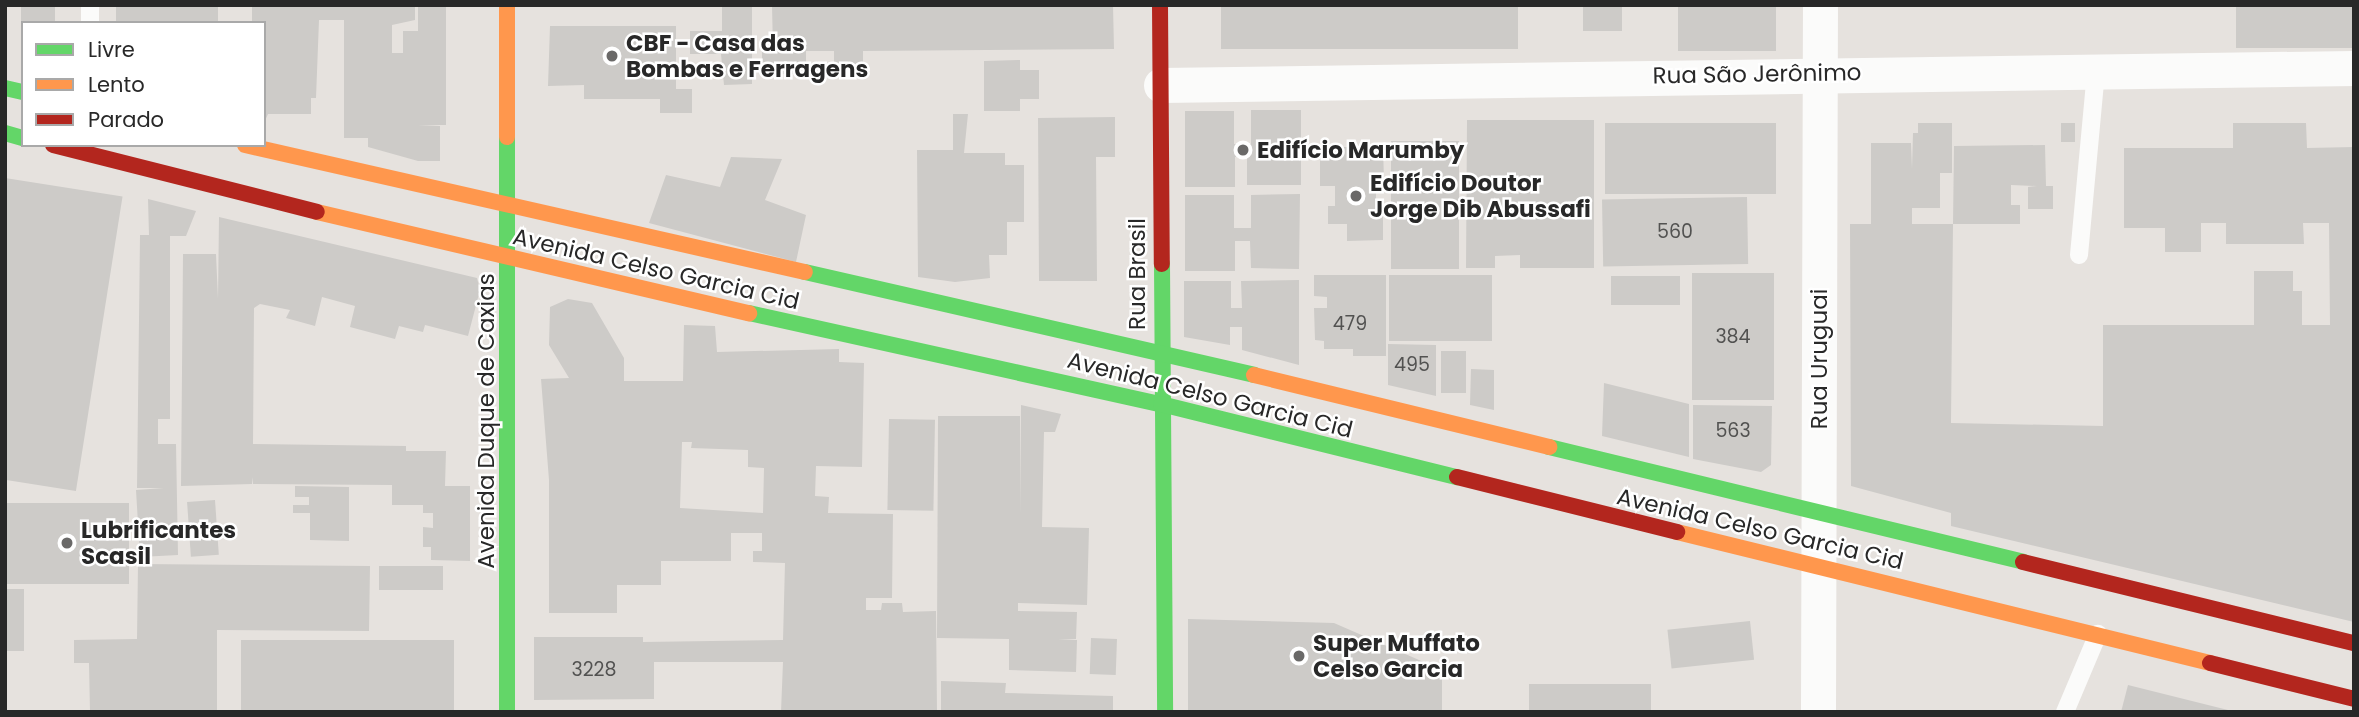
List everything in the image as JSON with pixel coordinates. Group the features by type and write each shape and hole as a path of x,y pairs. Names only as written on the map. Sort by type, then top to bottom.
{"main road":[{"name":"Avenida Duque de Caxias","path":"507,5 507,712"},
{"name":"Rua Brasil","path":"1160,5 1160,352 1165,712"},
{"name":"Avenida Celso Garcia Cid","path":"61,147 509,260 696,295 889,337 1525,497 1816,565 1984,599 2102,628 2354,699"},
{"name":"Avenida Celso Garcia Cid","path":"253,147 704,258 894,300 1160,352 1535,458 1818,512 1993,562 2121,593 2354,643"},
{"path":"1525,497 1535,458"}],"street":[{"name":"Rua Uruguai","path":"1818,712 1816,565 1821,5"},
{"name":"Rua São Jerônimo","path":"1161,85 1821,73 2354,68"}],"lane":[{"path":"2079,255 2096,71"},
{"path":"2065,712 2102,628"}],"building":[{"path":"116,5 218,5 218,21 116,21"},
{"path":"252,5 415,5 415,20 392,25 392,53 403,53 403,31 418,31 418,5 446,5 446,125 418,125 440,126 440,161 418,161 368,147 368,138 344,138 344,20 319,20 316,98 311,98 311,114 268,114 266,118 266,21 252,21"},
{"path":"722,5 752,5 752,84 724,85 721,54 690,54 690,31 722,31"},
{"path":"772,5 1113,5 1114,49 863,51 863,78 818,78 817,63 834,63 834,51 806,51 806,74 772,74 772,65 762,65 762,52 773,50"},
{"path":"1221,5 1518,5 1518,49 1221,49"},
{"path":"1583,5 1622,5 1622,31 1583,31"},
{"path":"1678,5 1776,5 1776,51 1678,51"},
{"path":"2236,5 2354,5 2354,48 2236,48"},
{"path":"21,7 55,7 55,21 21,21"},
{"name":"CBF - Casa das Bombas e Ferragens","path":"550,26 676,26 676,89 692,89 692,113 660,113 660,99 584,99 584,85 548,86"},
{"path":"1020,60 1020,70 1039,70 1039,99 1020,99 1020,111 984,111 984,61"},
{"name":"Edifício Marumby","path":"1251,110 1301,110 1301,185 1247,185 1247,157 1235,157 1235,187 1185,187 1185,111 1234,111 1234,144 1251,144"},
{"path":"953,114 968,114 964,153 1005,153 1005,165 1024,165 1024,222 1007,222 1007,255 989,255 990,278 955,282 918,277 917,150 953,150"},
{"path":"1115,117 1115,157 1096,157 1097,281 1039,281 1038,118"},
{"path":"1467,120 1594,120 1594,268 1520,268 1520,255 1495,256 1495,268 1466,268"},
{"path":"1605,123 1776,123 1776,194 1605,194"},
{"path":"1918,123 1952,123 1952,173 1940,173 1940,208 1912,208 1912,224 1953,224 1951,423 2103,426 2103,325 2254,325 2254,271 2293,271 2293,291 2302,291 2302,325 2330,325 2329,223 2303,223 2304,244 2226,244 2226,223 2201,223 2201,252 2165,252 2165,228 2124,228 2124,148 2233,148 2233,123 2306,123 2307,148 2354,147 2354,622 1951,526 1951,513 1851,486 1850,224 1871,224 1871,143 1911,143 1912,169 1913,133 1918,133"},
{"path":"2061,123 2075,123 2075,142 2061,142"},
{"path":"1391,141 1459,141 1459,269 1391,269"},
{"path":"2045,145 2046,186 2053,186 2053,209 2028,209 2028,187 2037,186 2011,185 2011,205 2020,205 2020,224 1953,224 1954,146"},
{"name":"Edifício Doutor Jorge Dib Abussafi","path":"1320,147 1383,147 1384,181 1376,181 1376,208 1383,208 1383,240 1347,241 1347,224 1328,224 1328,206 1335,206 1335,186 1320,186"},
{"path":"731,157 782,159 765,200 806,215 796,262 649,223 666,175 720,187"},
{"path":"5,178 123,197 76,491 5,480"},
{"name":"Edifício Marumby","path":"1300,194 1299,269 1251,268 1250,241 1235,241 1235,271 1185,271 1185,195 1234,195 1234,228 1251,228 1251,195"},
{"path":"1747,197 1748,264 1603,267 1602,200"},
{"path":"148,199 196,211 186,236 170,236 170,419 158,419 158,444 176,444 178,555 140,557 136,490 164,488 137,488 140,235 149,235"},
{"path":"219,217 477,278 480,290 468,336 425,325 423,332 399,326 395,339 350,327 355,306 322,297 315,326 286,318 290,310 260,304 254,308 253,444 406,446 406,451 446,451 445,486 470,486 470,561 431,560 431,547 423,547 423,527 433,528 433,513 423,513 423,505 392,505 392,485 253,484 253,477 252,484 181,486 183,254 216,254 218,299"},
{"path":"1692,273 1774,273 1774,400 1692,400"},
{"path":"1314,275 1386,275 1386,356 1353,356 1353,349 1324,349 1324,341 1315,340 1314,308 1327,308 1327,297 1314,296"},
{"path":"1389,275 1492,275 1492,341 1389,341"},
{"path":"1611,276 1680,276 1680,305 1611,305"},
{"path":"1299,280 1299,365 1242,350 1242,327 1230,327 1230,345 1184,337 1184,281 1231,281 1231,308 1242,308 1241,281"},
{"path":"568,299 592,303 624,358 624,381 683,381 684,325 715,326 717,352 839,349 839,362 864,363 862,467 816,466 815,496 829,497 828,513 893,514 892,598 866,598 866,610 881,610 882,603 902,603 903,612 936,611 937,712 781,712 783,662 654,662 654,699 534,700 534,637 643,637 643,642 783,640 785,563 753,562 753,551 762,551 762,533 731,533 731,561 661,561 661,585 617,585 617,613 549,613 549,480 541,379 569,378 549,345 550,307","holes":["682,442 692,442 691,448 748,450 748,467 764,468 763,513 680,508"]},
{"path":"1388,344 1436,345 1436,396 1388,385"},
{"path":"1441,351 1466,351 1466,393 1441,393"},
{"path":"1471,369 1494,370 1494,410 1470,405"},
{"path":"1604,383 1689,404 1689,457 1602,436"},
{"path":"1021,405 1061,414 1055,432 1044,432 1042,527 1089,528 1087,605 1018,603 1018,611 1077,612 1076,639 1058,640 1077,640 1076,672 1009,670 1009,639 937,638 938,416 1020,416 1020,516"},
{"path":"1693,405 1772,406 1771,465 1761,472 1693,459"},
{"path":"889,419 935,420 933,511 887,510"},
{"path":"295,486 349,487 349,541 310,540 310,513 293,513 293,505 309,505 309,497 295,497"},
{"path":"215,500 219,555 191,557 187,502"},
{"name":"Lubrificantes Scasil","path":"5,503 129,503 129,584 5,584"},
{"path":"138,564 370,566 369,631 217,630 217,712 90,712 89,663 74,663 74,640 137,639"},
{"path":"379,566 443,566 443,590 379,590"},
{"name":"Lubrificantes Scasil","path":"5,589 24,589 24,651 5,651"},
{"name":"Super Muffato Celso Garcia","path":"1188,619 1334,623 1442,670 1442,712 1188,712"},
{"path":"1750,621 1754,660 1672,668 1667,630"},
{"path":"1091,638 1117,639 1116,675 1090,674"},
{"path":"241,640 454,640 454,712 241,712"},
{"path":"941,681 1006,683 1005,693 1113,696 1113,712 941,712"},
{"path":"1529,684 1651,684 1651,712 1529,712"},
{"path":"2128,685 2232,711 2232,712 2121,712"}],"traffic: fast":[{"path":"5,88 21,92"},
{"path":"5,133 21,137"},
{"path":"507,137 507,712"},
{"path":"1162,264 1165,712"},
{"path":"805,272 1254,375"},
{"path":"749,313 1161,404 1457,477"},
{"path":"1549,447 2023,562"}],"traffic: slow":[{"path":"507,5 507,137"},
{"path":"254,147 805,272"},
{"path":"317,212 749,313"},
{"path":"1254,375 1549,447"},
{"path":"1677,532 2210,663"}],"traffic: jam":[{"path":"1160,5 1162,264"},
{"path":"61,147 317,212"},
{"path":"1457,477 1677,532"},
{"path":"2023,562 2354,643"},
{"path":"2210,663 2354,699"}],"place":[{"name":"CBF - Casa das Bombas e Ferragens","path":"612,56"},
{"name":"Edifício Marumby","path":"1243,150"},
{"name":"Edifício Doutor Jorge Dib Abussafi","path":"1356,196"},
{"name":"Lubrificantes Scasil","path":"67,543"},
{"name":"Super Muffato Celso Garcia","path":"1299,656"}]}
